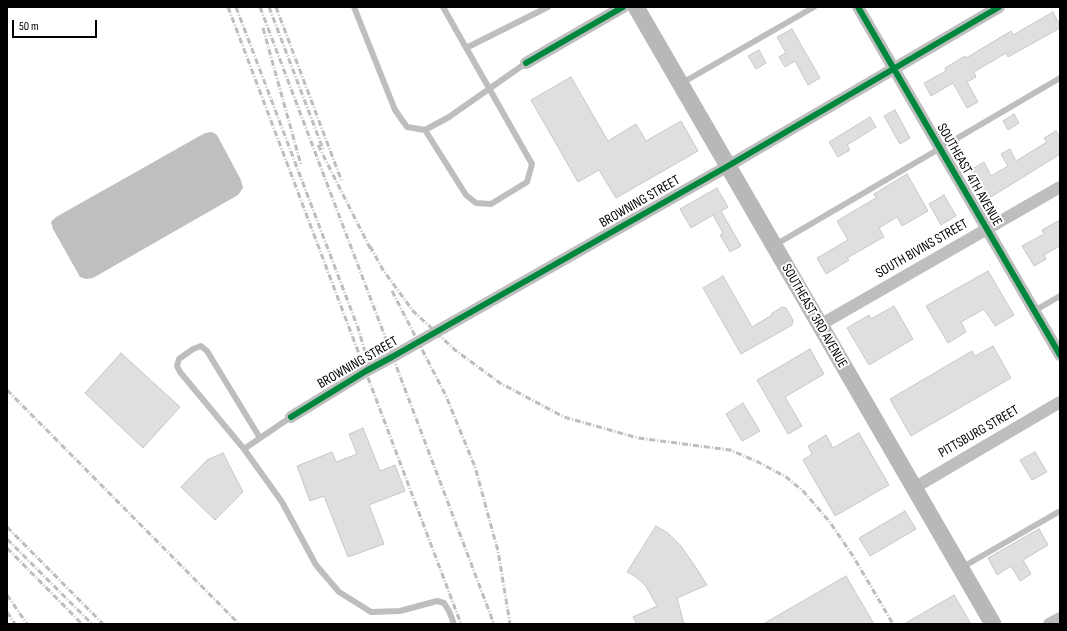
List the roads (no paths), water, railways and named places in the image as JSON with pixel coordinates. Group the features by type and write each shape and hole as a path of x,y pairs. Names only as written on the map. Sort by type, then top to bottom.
{"main road":[{"name":"SOUTHEAST 3RD AVENUE","path":"636,7 993,624"}],"street":[{"path":"526,63 623,7"},
{"name":"SOUTHEAST 4TH AVENUE","path":"858,7 1060,355"},
{"name":"BROWNING STREET","path":"291,417 366,371 728,166 1000,7"},
{"name":"SOUTH BIVINS STREET","path":"820,325 1060,187"},
{"name":"PITTSBURG STREET","path":"914,488 1060,402"},
{"path":"1049,624 1060,618"}],"lane":[{"path":"354,7 395,110 408,126 425,130 449,117 526,63"},
{"path":"425,130 466,195 476,203 491,204 527,182 532,164 443,7"},
{"path":"466,48 548,7"},
{"path":"680,84 814,7"},
{"path":"774,245 1060,78"},
{"path":"1034,311 1060,296"},
{"path":"260,438 207,351 201,346 193,349 180,359 177,366 180,372 244,449 282,502 316,565 339,592 371,612 400,611 437,601 444,604 449,611 454,624"},
{"path":"244,449 291,417"},
{"path":"960,568 1060,511"}],"railway":[{"path":"228,7 461,624"},
{"path":"236,7 358,328 370,369"},
{"path":"260,7 494,624"},
{"path":"269,7 323,149"},
{"path":"276,7 342,182"},
{"path":"263,28 301,165"},
{"path":"318,145 372,252"},
{"path":"370,246 383,270 413,311 455,350 500,383 564,417 638,438 730,450 758,462 786,477 803,491 829,521 853,556 893,624"},
{"path":"392,291 446,396 475,467 498,551 510,624"},
{"path":"7,390 239,624"},
{"path":"7,527 103,624"},
{"path":"7,539 92,624"},
{"path":"7,548 82,624"},
{"path":"7,595 27,624"},
{"path":"7,612 15,624"}]}
